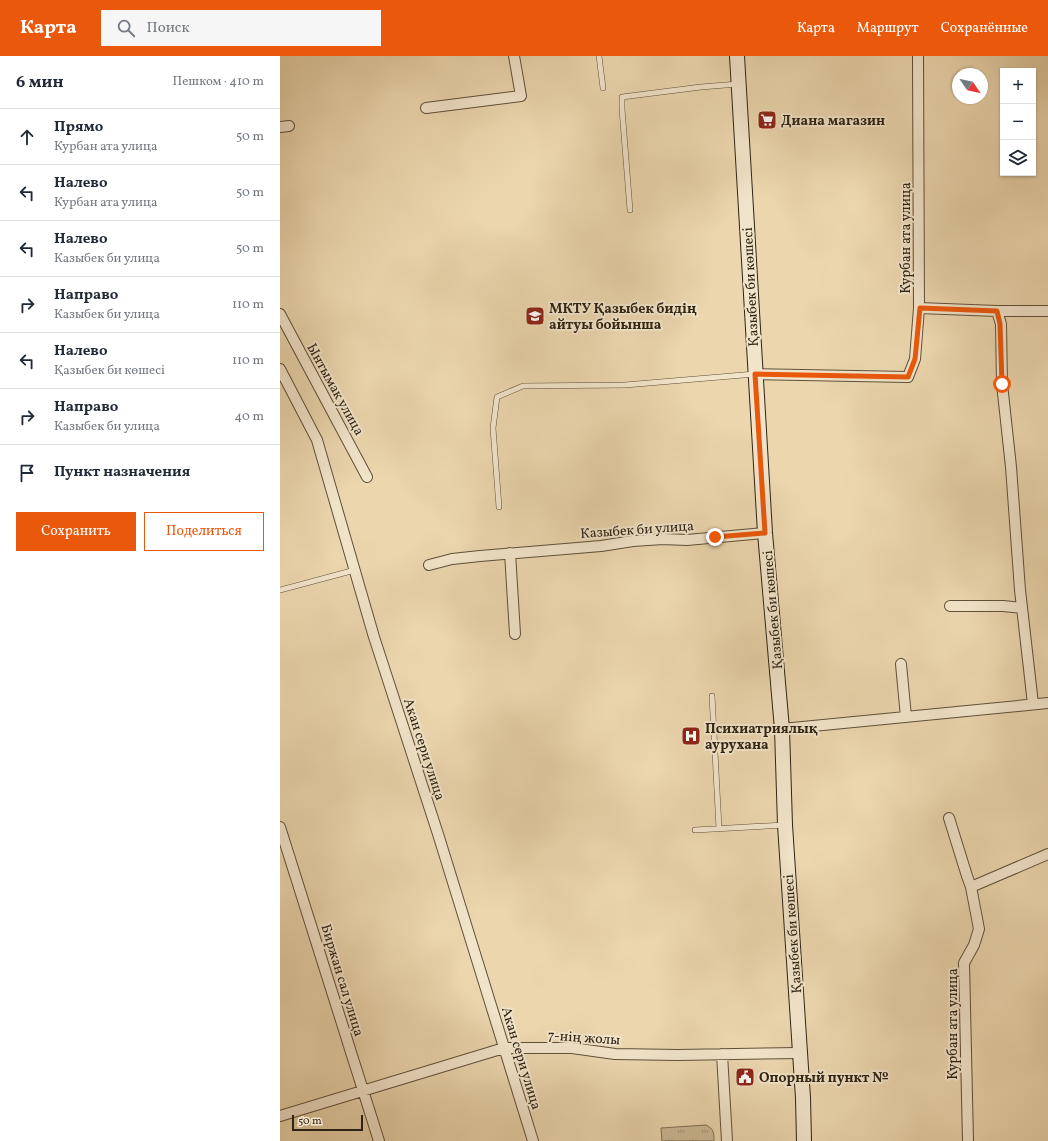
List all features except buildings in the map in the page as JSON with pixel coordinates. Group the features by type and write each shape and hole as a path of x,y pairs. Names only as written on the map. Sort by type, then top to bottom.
{"main road":[{"name":"Қазыбек би көшесі","path":"737,56 765,533 782,729 785,825 800,1053 804,1141"}],"street":[{"path":"426,108 521,96 514,56"},
{"name":"Курбан ата улица","path":"918,56 920,308 1048,311"},
{"path":"755,374 908,377 915,359 920,308"},
{"path":"997,311 1000,324 1002,384 1011,466 1022,608 1033,704"},
{"name":"Ынтымак улица","path":"280,314 367,477"},
{"name":"Акан сери улица","path":"280,369 317,440 374,637 438,834 533,1141"},
{"name":"Казыбек би улица","path":"429,565 452,559 600,546 633,541 663,539 687,540 765,533"},
{"path":"510,553 516,634"},
{"path":"950,606 1002,606 1022,608"},
{"path":"900,664 906,716"},
{"path":"782,729 1048,703"},
{"name":"Курбан ата улица","path":"950,818 971,887 979,929 974,945 964,964 968,1141"},
{"name":"Биржан сал улица","path":"280,827 379,1141"},
{"path":"971,887 1048,854"},
{"name":"7-нің жолы","path":"280,1116 504,1048 572,1048 615,1054 800,1053"},
{"path":"722,1054 727,1141"}],"lane":[{"path":"599,56 603,88"},
{"path":"630,210 622,97 701,87 739,84"},
{"path":"499,507 493,428 497,397 523,386 625,385 755,374"},
{"path":"280,590 355,570"},
{"path":"712,696 719,828"},
{"path":"695,830 785,825"}],"green space":[{"path":"706,1125 711,1128 713,1132 714,1141 662,1141 661,1128"}],"place":[{"name":"Диана магазин","path":"767,120"},
{"name":"МКТУ Қазыбек бидің айтуы бойынша","path":"535,316"},
{"name":"Психиатриялық аурухана","path":"691,736"},
{"name":"Опорный пункт №","path":"745,1077"}],"route":[{"path":"715,537 765,533 755,374 908,377 915,359 920,308 997,311 1000,324 1002,384"}]}
